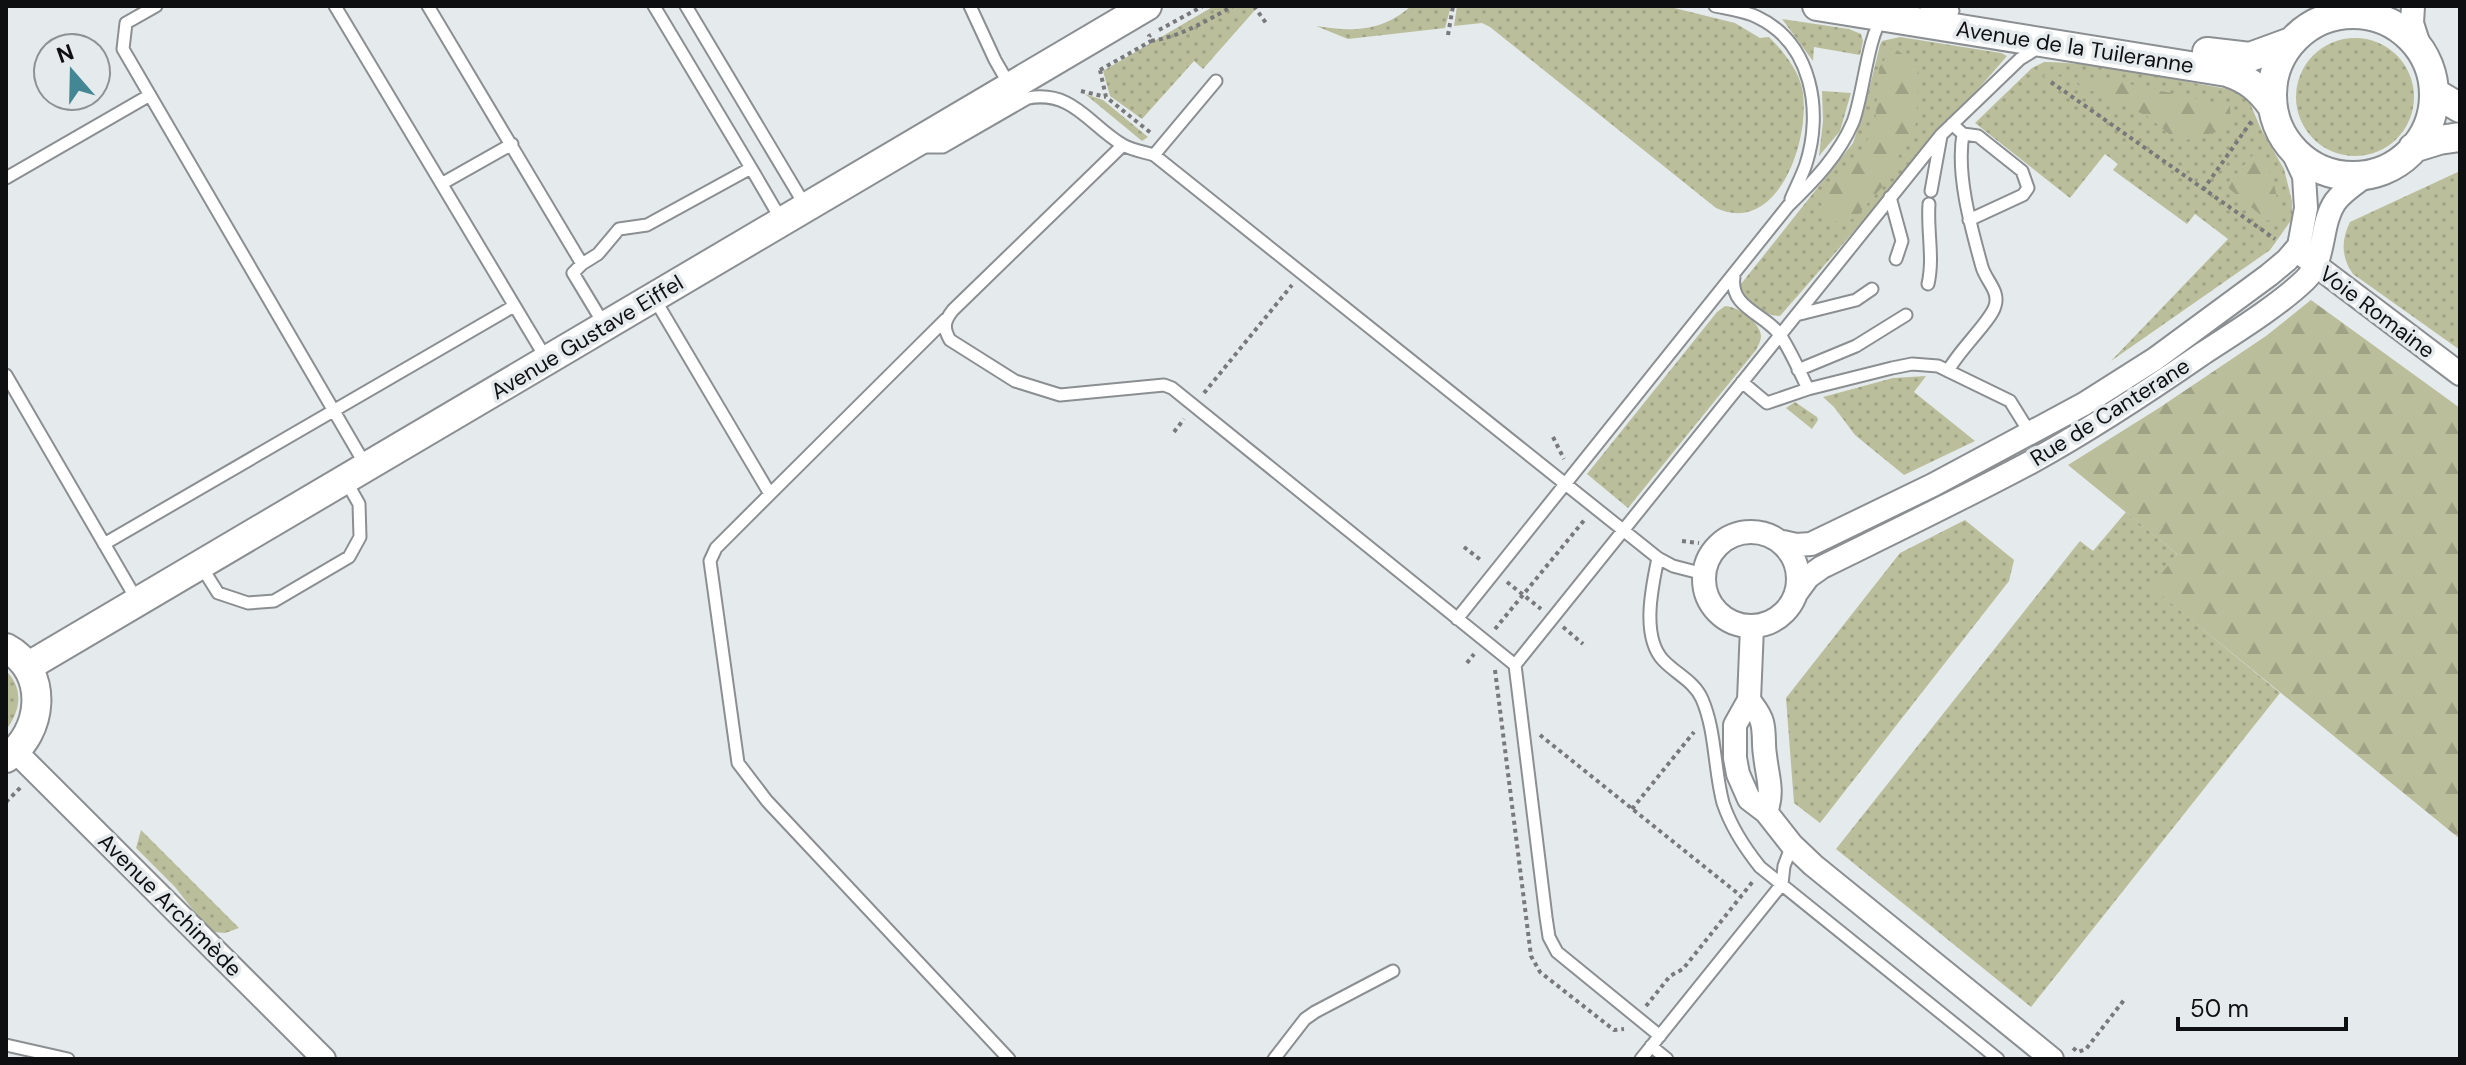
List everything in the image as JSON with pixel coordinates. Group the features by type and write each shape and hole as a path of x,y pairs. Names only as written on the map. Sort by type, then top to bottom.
{"street":[{"name":"Avenue Gustave Eiffel","path":"27,667 1010,87 1112,20 1147,6"},
{"name":"Avenue de la Tuileranne","path":"1817,6 2227,72 2246,78 2259,88 2265,110"},
{"name":"Avenue de la Tuileranne","path":"1925,6 2230,56 2250,57 2291,42"},
{"path":"2290,146 2306,161 2325,171 2346,176 2367,175 2389,168 2408,155 2422,138 2431,118 2435,93 2431,69 2412,23 2413,6"},
{"path":"2296,249 2307,197 2304,176 2290,146 2265,110 2279,62 2291,42 2310,26 2352,10 2393,24 2420,48"},
{"path":"2435,93 2460,108"},
{"path":"2413,148 2460,137"},
{"path":"2316,267 2335,203 2367,175"},
{"name":"Voie Romaine","path":"2296,249 2306,260 2460,374"},
{"name":"Rue de Canterane","path":"1783,542 1811,544 1933,485 2084,404 2155,359 2269,275 2296,249"},
{"name":"Rue de Canterane","path":"1797,592 1808,577 1822,567 2008,474 2094,425 2252,320 2306,280 2316,267"},
{"path":"1756,531 1770,535 1783,542 1792,553 1799,578 1797,592 1780,617 1767,624 1752,627 1736,624 1722,617 1711,605 1705,590 1707,560 1715,547 1741,532 1756,531"},
{"path":"1752,627 1749,700 1762,723 1771,787 1766,812 1792,845 1813,865 2059,1051"},
{"path":"6,648 27,667 35,684 37,702 28,737 11,755"},
{"name":"Avenue Archimède","path":"11,755 324,1059"}],"lane":[{"path":"156,6 126,23 123,49 333,410 356,474 359,504 360,537 349,557 274,601 248,603 218,593 200,566"},
{"path":"335,6 548,360"},
{"path":"428,6 582,264"},
{"path":"654,6 751,168 794,214"},
{"path":"686,6 794,214"},
{"path":"970,6 1010,87"},
{"path":"1715,6 1756,16 1774,27 1792,45 1804,64 1812,93 1813,127 1806,163 1788,206"},
{"path":"1457,619 1788,206 1821,173 1843,142 1854,120 1878,24 1893,13 1953,11"},
{"path":"1515,665 1941,135 2029,51 2050,43"},
{"path":"1154,155 1216,81"},
{"path":"6,178 150,95"},
{"path":"909,147 943,147 1028,98 1060,99 1123,145 1154,155 1658,558 1673,566 1704,574"},
{"path":"1952,124 1963,134 1978,136 2022,171 2028,188 2023,195 1969,220"},
{"path":"1948,371 1955,357 1995,309 1996,294 1984,273 1969,220 1960,151 1963,134"},
{"path":"1931,191 1941,135"},
{"path":"443,183 512,144"},
{"path":"1009,1059 767,801 738,763 710,561 716,548 1123,145"},
{"path":"605,326 573,273 598,254 619,229 647,225 751,168"},
{"path":"1890,197 1902,241 1896,259"},
{"path":"1928,284 1932,268 1929,204"},
{"path":"1735,272 1732,288 1737,299 1780,334 1808,389"},
{"path":"1796,315 1856,300 1872,289"},
{"path":"654,297 770,494"},
{"path":"104,544 514,306"},
{"path":"1798,370 1856,346 1906,315"},
{"path":"946,319 945,330 950,340 1015,381 1043,391 1060,395 1164,385 1172,388 1515,665 1552,945 1660,1036"},
{"path":"1742,382 1767,403 1808,389 1912,364 1929,364 2010,401 2030,433"},
{"path":"6,375 138,602"},
{"path":"1658,558 1651,594 1651,640 1663,659 1698,690 1707,715 1723,803 1738,836 1760,867 1998,1059"},
{"path":"1641,1059 1782,884 1784,866 1792,845"},
{"path":"1274,1059 1305,1019 1393,971"},
{"path":"6,1045 68,1059"},
{"path":"1651,1046 1667,1059"}],"path":[{"path":"1151,41 1172,38 1233,6"},
{"path":"1254,6 1266,23"},
{"path":"1448,35 1453,6"},
{"path":"1100,70 1106,97 1164,143"},
{"path":"2051,82 2203,190 2296,249"},
{"path":"2203,190 2265,110"},
{"path":"1174,432 1301,273"},
{"path":"1467,663 1594,508"},
{"path":"1682,541 1699,543"},
{"path":"1464,547 1583,644"},
{"path":"1500,703 1741,896"},
{"path":"1632,809 1707,715"},
{"path":"6,802 23,785"},
{"path":"1637,1018 1670,976 1683,969 1754,880 1760,867"},
{"path":"2059,1051 2078,1052 2086,1049 2124,1000"}],"green space":[{"path":"1214,6 1254,6 1255,10 1203,69 1194,61 1142,119 1110,96 1103,71"},
{"path":"1411,6 1451,6 1445,28 1348,39 1316,26 1366,28 1389,21"},
{"path":"1457,6 1666,6 1735,23 1760,38 1769,37 1793,67 1802,88 1802,131 1786,177 1774,195 1757,208 1738,213 1716,208 1490,27 1482,23 1454,26"},
{"path":"1782,19 1849,29 1861,34 1860,55 1814,47 1813,61"},
{"path":"1900,37 2007,56 1780,316 1762,311 1742,294 1739,289 1741,284 1853,143 1880,45 1882,41"},
{"path":"2355,38 2378,42 2397,55 2410,74 2414,97 2410,120 2397,139 2378,152 2355,156 2332,152 2313,139 2300,120 2296,97 2300,74 2313,55 2332,42"},
{"path":"1893,47 1919,66 1916,123 1883,186 1854,219 1826,223 1819,215 1825,209 1818,199 1853,164 1875,127 1879,68"},
{"path":"2044,62 2114,68 2228,89 2240,94 2249,101 2284,169 2292,201 2292,219 2270,250 2111,361 2228,239 2195,214 2187,224 2113,170 2118,164 2105,154 2070,198 1975,123 2032,68"},
{"path":"2043,75 2120,82 2230,106 2231,128 2179,142 2147,116 2068,80 2046,79"},
{"path":"1822,91 1851,93 1840,131 1819,156 1823,121"},
{"path":"1085,94 1103,100 1148,137 1142,141"},
{"path":"2258,149 2277,197 2278,215 2268,221 2226,186"},
{"path":"2460,171 2460,350 2353,274 2344,248 2350,222"},
{"path":"2311,300 2460,408 2460,839 2151,587 2177,554 2068,465 2266,336"},
{"path":"1725,306 1748,316 1757,326 1761,338 1756,350 1628,508 1587,474"},
{"path":"1926,376 1914,392 1975,441 1904,475 1855,435 1823,397 1893,378"},
{"path":"1795,402 1817,417 1812,429 1786,408"},
{"path":"2126,512 2177,554 2152,587 2280,693 2031,1007 1836,849 2080,541 2093,551"},
{"path":"1965,520 2014,560 2009,581 1820,823 1794,803 1786,698 1900,553"},
{"path":"6,671 16,685 18,700 15,715 6,730"},
{"path":"141,830 239,928 225,933 213,932 204,924 175,887 136,848"}]}
